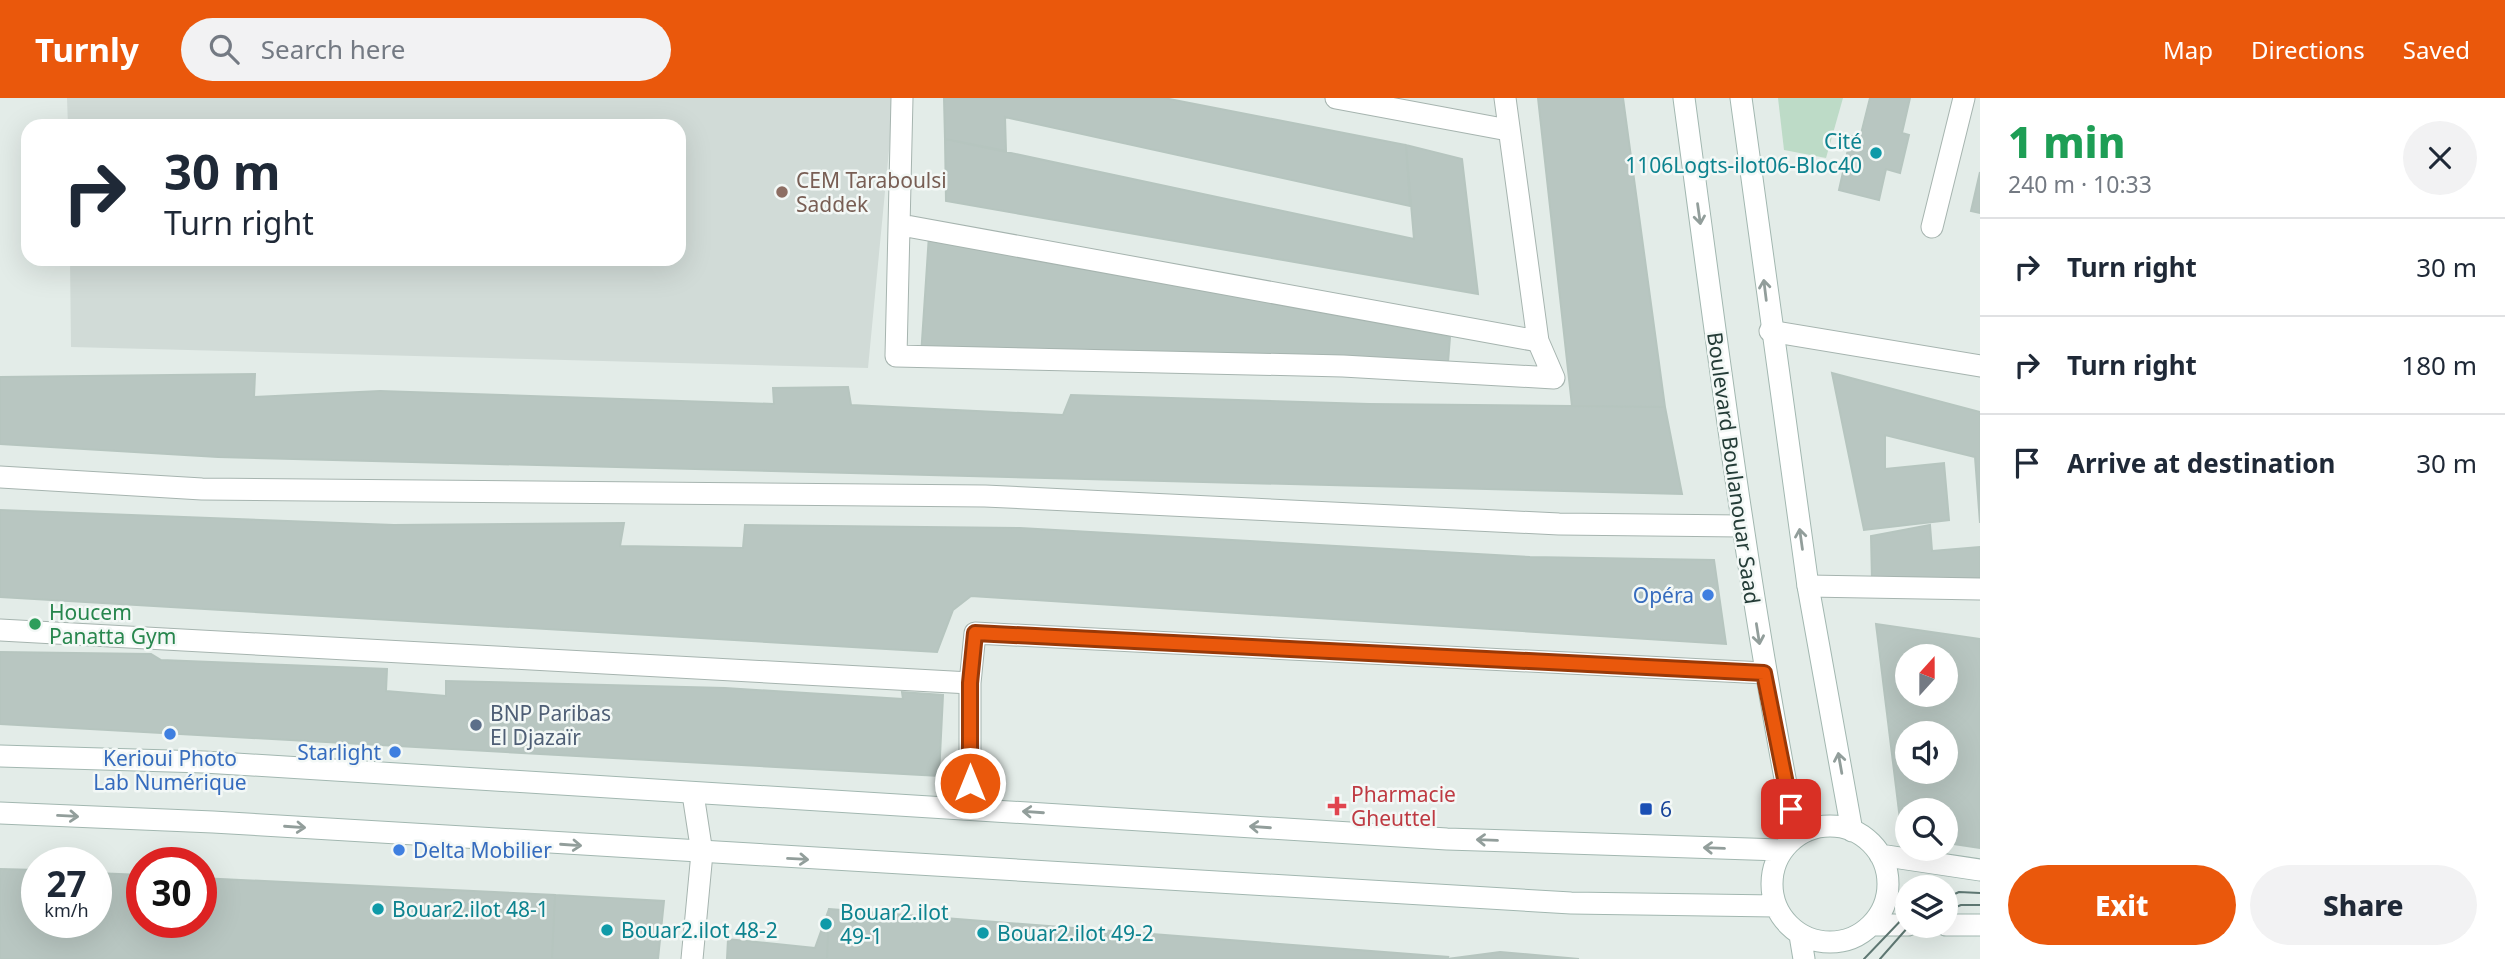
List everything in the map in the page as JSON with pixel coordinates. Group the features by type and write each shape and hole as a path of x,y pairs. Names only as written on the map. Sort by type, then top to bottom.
{"street":[{"path":"902,98 896,356 1343,366 1554,378 1538,341 1505,98"},
{"path":"1336,98 1508,130"},
{"name":"Boulevard Boulanouar Saad","path":"1684,98 1741,526 1789,843"},
{"path":"1741,98 1770,331 1808,586 1852,831"},
{"path":"1933,227 1964,98"},
{"path":"901,225 1538,341"},
{"path":"1770,331 1980,366"},
{"path":"0,477 202,489 985,496 1559,524 1741,526"},
{"path":"1808,586 1980,589"},
{"path":"0,630 970,683"},
{"path":"970,808 970,683 975,633 1764,673"},
{"path":"0,756 204,762 1447,839 1789,843 1814,828 1833,826 1852,831 1868,840 1880,855 1887,872 1888,891 1883,909 1872,925 1840,951 1800,935 1785,922 1775,906 1772,877 1789,843"},
{"path":"692,959 702,853 693,794"},
{"path":"0,813 213,822 1571,903 1775,906"},
{"path":"1880,855 1980,870"},
{"path":"1872,925 1895,925"},
{"path":"1958,925 1980,925"},
{"path":"1800,935 1804,959"}],"shaded area":[{"name":"CEM Taraboulsi Saddek","path":"67,98 894,98 868,368 71,347 70,266 686,266 686,119 68,119"}],"green space":[{"path":"1778,98 1843,98 1826,158 1784,150"}],"building":[{"path":"944,98 1164,98 1406,145 1410,206 1005,117 1006,151 945,139"},
{"path":"1538,98 1623,98 1665,407 1572,406"},
{"name":"Cité 1106Logts-ilot06-Bloc40","path":"1870,98 1910,98 1902,133 1909,135 1900,173 1886,169 1879,200 1839,190 1851,136 1860,138"},
{"path":"945,139 1414,239 1406,145 1462,159 1478,294 946,201"},
{"path":"1980,172 1980,213 1971,211"},
{"path":"929,235 1450,337 1447,375 921,356"},
{"path":"1832,373 1980,412 1980,523 1975,457 1885,435 1885,469 1944,463 1949,520 1864,530"},
{"path":"255,374 254,397 380,391 774,404 773,388 848,387 851,405 1063,415 1071,395 1369,404 1665,407 1682,494 218,457 0,444 0,377"},
{"path":"0,510 394,525 624,523 620,546 743,548 745,525 1020,528 1530,557 1714,560 1726,644 971,596 953,610 937,652 0,597"},
{"path":"1930,525 1932,551 1980,547 1980,580 1872,580 1871,536"},
{"path":"1876,624 1980,639 1980,848 1958,845 1958,798 1897,798 1896,784 1958,784 1958,721 1895,721 1895,779"},
{"path":"0,652 151,654 161,660 387,669 386,691 446,696 446,681 725,688 903,699 902,692 943,695 939,776 0,724"},
{"name":"Bouar2.ilot 48-1","path":"0,869 21,870 21,938 112,938 112,874 126,874 126,938 217,938 217,879 555,895 552,959 0,959"},
{"name":"Bouar2.ilot 48-2","path":"555,895 664,901 658,959 552,959"},
{"name":"Bouar2.ilot 49-1","path":"829,909 827,959 727,959 728,939 815,948"},
{"name":"Bouar2.ilot 49-2","path":"829,909 1448,957 827,959"},
{"path":"1500,952 1579,959 1447,959"}],"tram line":[{"path":"1958,892 1980,893"},
{"path":"1958,906 1980,905"},
{"path":"1864,959 1895,927"},
{"path":"1880,959 1898,938"}],"place":[{"name":"Cité 1106Logts-ilot06-Bloc40","path":"1876,153"},
{"name":"CEM Taraboulsi Saddek","path":"782,192"},
{"name":"Opéra","path":"1708,595"},
{"name":"Houcem Panatta Gym","path":"35,624"},
{"name":"BNP Paribas El Djazaïr","path":"476,725"},
{"name":"Kerioui Photo Lab Numérique","path":"170,734"},
{"name":"Starlight","path":"395,752"},
{"name":"Pharmacie Gheuttel","path":"1337,806"},
{"name":"6","path":"1646,809"},
{"name":"Delta Mobilier","path":"399,850"},
{"name":"Bouar2.ilot 48-1","path":"378,909"},
{"name":"Bouar2.ilot 49-1","path":"826,924"},
{"name":"Bouar2.ilot 48-2","path":"607,930"},
{"name":"Bouar2.ilot 49-2","path":"983,933"}],"route":[{"path":"970,783 970,683 975,633 1764,673 1791,809"}]}
